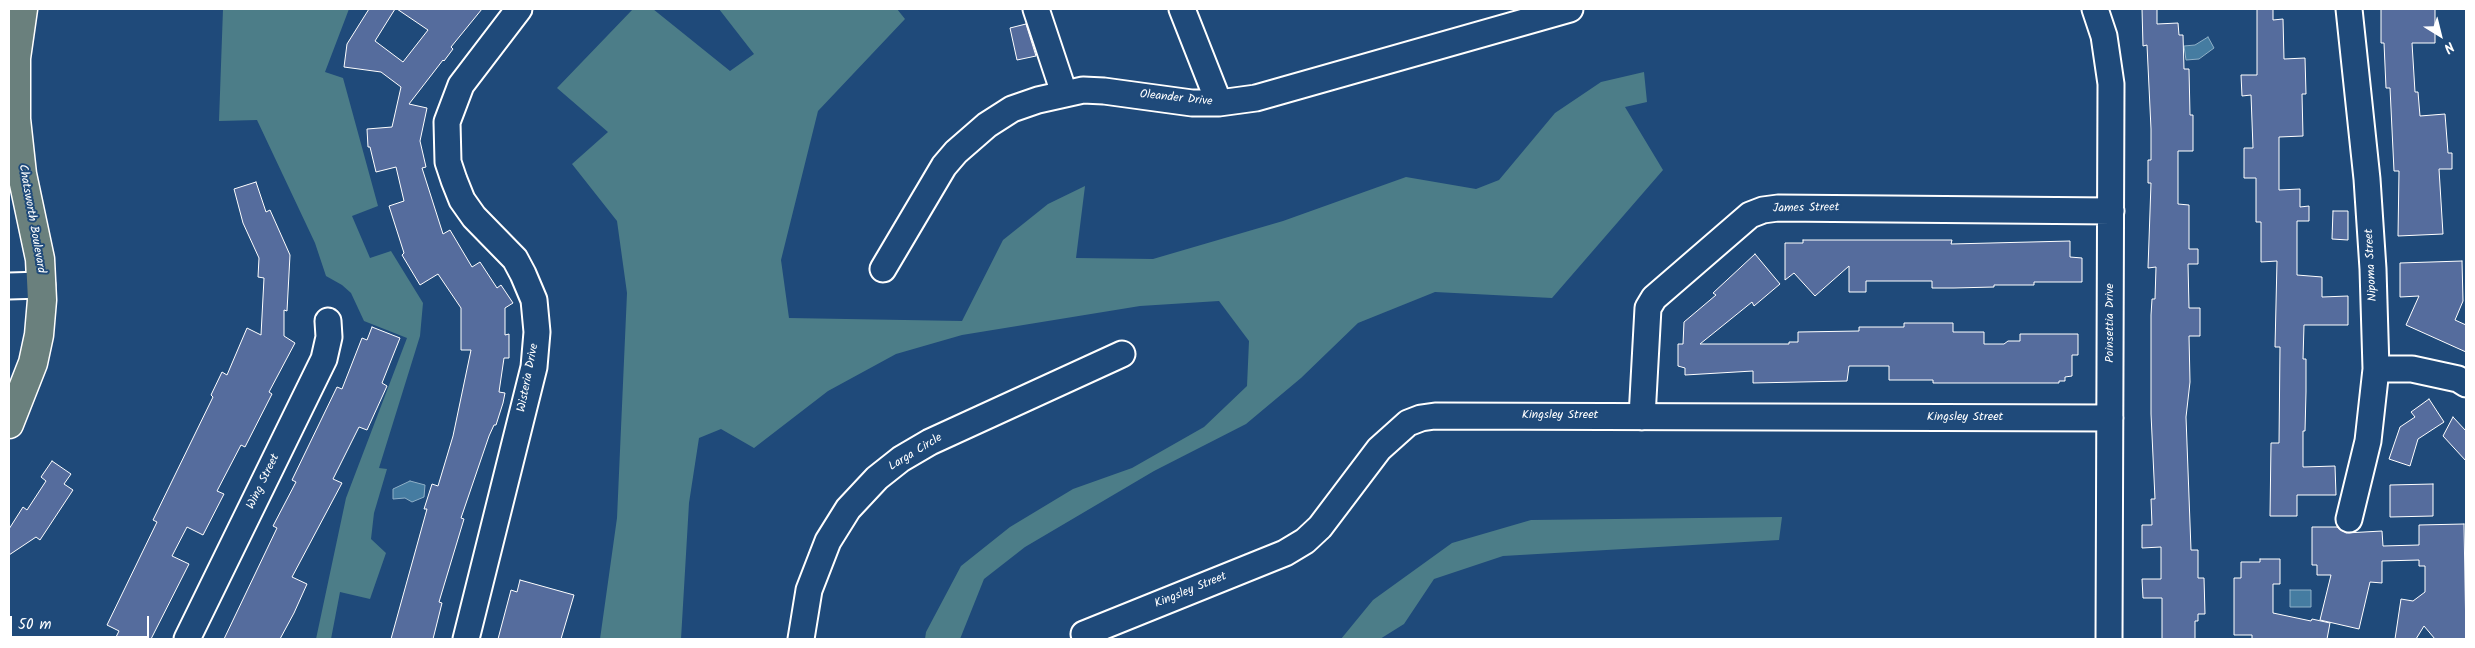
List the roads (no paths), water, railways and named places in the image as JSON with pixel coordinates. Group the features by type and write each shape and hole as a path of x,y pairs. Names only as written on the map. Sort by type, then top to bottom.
{"main road":[{"name":"Chatsworth Boulevard","path":"9,424 25,386 37,348 41,318 42,286 40,259 23,181 16,130 12,58 23,9"}],"street":[{"name":"Wisteria Drive","path":"466,639 534,367 537,324 530,287 515,259 474,217 462,200 448,162 447,122 461,85 518,9"},
{"path":"1036,9 1064,93"},
{"path":"1182,9 1219,103"},
{"name":"Oleander Drive","path":"883,269 944,166 962,146 987,125 1012,109 1064,93 1104,91 1192,103 1219,103 1256,98 1570,9"},
{"name":"Poinsettia Drive","path":"2095,9 2104,36 2111,84 2109,639"},
{"name":"Nipoma Street","path":"2349,9 2367,179 2373,269 2376,369 2368,441 2349,520"},
{"name":"James Street","path":"1642,416 1648,308 1654,298 1750,215 1763,210 1778,208 2111,211"},
{"path":"9,286 42,286"},
{"name":"Wing Street","path":"187,639 324,359 329,337 328,321"},
{"name":"Larga Circle","path":"801,639 802,622 809,590 824,549 848,510 877,478 901,459 930,442 1122,354"},
{"path":"2376,369 2412,369 2458,379 2466,384"},
{"name":"Kingsley Street","path":"1084,634 1286,553 1320,527 1379,449 1408,423 1420,418 1434,416 1642,416 2110,418"}],"water":[{"path":"2208,37 2214,48 2199,59 2186,60 2184,46 2195,45"},
{"path":"410,481 425,485 424,497 412,502 405,498 393,499 393,489"},
{"path":"2290,590 2311,590 2311,607 2290,607"}]}
